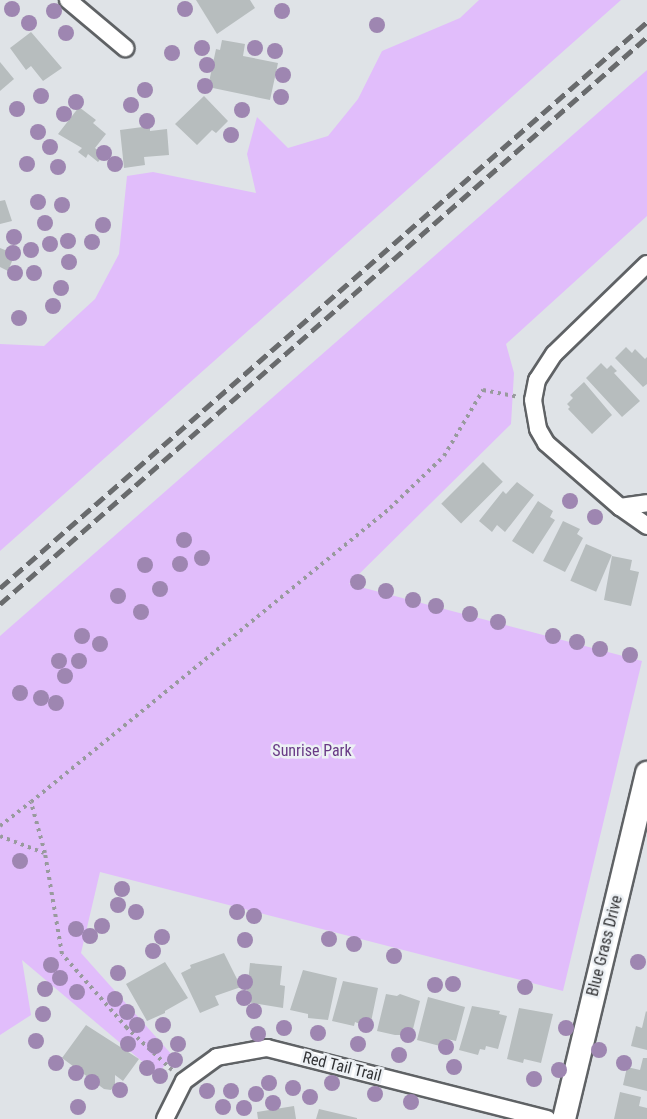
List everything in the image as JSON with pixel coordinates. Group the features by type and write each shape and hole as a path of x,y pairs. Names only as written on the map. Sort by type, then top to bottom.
{"street":[{"path":"68,0 125,48"},
{"path":"647,264 554,354 537,380 533,399 538,429 546,443 620,507 647,526"},
{"path":"620,507 647,503"},
{"name":"Blue Grass Drive","path":"564,1119 647,773"},
{"name":"Red Tail Trail","path":"165,1119 184,1081 217,1057 267,1048 547,1119"}],"path":[{"path":"0,826 390,508 444,456 483,390 533,399"},
{"path":"31,802 45,854 62,954 127,1028 184,1081"},
{"path":"0,836 45,854"}],"green space":[{"path":"479,0 621,0 0,551 0,344 44,346 95,299 119,254 127,176 153,172 256,193 247,154 257,117 288,148 328,136 358,99 382,51 460,18"},
{"name":"Sunrise Park","path":"647,70 647,216 506,344 514,373 511,424 349,584 642,661 563,991 100,872 81,953 173,1056 157,1074 22,960 31,1015 0,1035 0,636"}],"building":[{"path":"196,0 250,0 255,8 217,34"},
{"path":"31,32 62,68 43,81 31,66 26,70 10,48"},
{"path":"222,40 245,44 243,56 278,63 270,100 208,87 216,49 220,50"},
{"path":"0,62 14,79 0,91"},
{"path":"204,96 228,121 216,133 212,130 197,145 175,124"},
{"path":"79,107 96,120 93,123 106,134 95,148 104,155 98,162 88,154 86,158 78,152 82,148 58,134"},
{"path":"150,126 150,131 167,129 169,155 144,157 145,165 124,168 120,130"},
{"path":"5,200 12,221 0,224 0,201"},
{"path":"0,248 15,254 8,271 0,267"},
{"path":"626,347 632,353 635,349 645,359 647,357 647,384 643,387 615,358"},
{"path":"601,363 607,369 611,365 617,371 614,373 640,401 622,417 586,378"},
{"path":"584,382 612,415 592,434 568,409 570,407 567,404 573,398 570,395"},
{"path":"483,462 503,482 461,524 441,504"},
{"path":"517,482 534,495 505,532 497,525 492,532 479,521 503,491 506,494"},
{"path":"538,501 553,511 550,517 555,520 533,554 512,541"},
{"path":"563,521 580,529 577,534 583,538 565,572 543,561"},
{"path":"586,544 612,555 596,592 570,581"},
{"path":"612,556 632,560 630,570 639,572 631,606 604,600"},
{"path":"224,953 241,987 215,996 219,1005 200,1013 181,973 191,968 190,965"},
{"path":"165,962 188,998 165,1013 147,1021 126,984"},
{"path":"250,963 282,966 280,985 285,986 283,1008 246,1002"},
{"path":"303,970 337,978 328,1020 308,1018 308,1014 290,1010"},
{"path":"343,981 378,988 371,1022 361,1019 360,1024 355,1022 354,1026 332,1021"},
{"path":"386,994 397,996 400,994 420,1001 412,1033 403,1031 403,1035 395,1035 377,1031"},
{"path":"428,997 465,1007 456,1041 447,1039 446,1042 441,1041 440,1046 417,1040"},
{"path":"472,1006 500,1011 499,1014 507,1016 498,1049 486,1046 485,1050 480,1049 478,1055 459,1050"},
{"path":"519,1008 553,1014 541,1063 524,1059 523,1063 507,1059"},
{"path":"646,1011 647,1050 631,1046 636,1026 642,1028"},
{"path":"86,1025 139,1059 123,1081 115,1075 115,1085 111,1090 104,1089 62,1058"},
{"path":"643,1058 647,1058 647,1091 623,1085 627,1067 640,1070"},
{"path":"620,1092 641,1097 639,1106 647,1108 647,1119 614,1119"},
{"path":"294,1106 296,1119 258,1119 257,1112"},
{"path":"319,1109 357,1118 357,1119 316,1119"}],"railway":[{"path":"0,588 647,22"},
{"path":"0,604 647,37"}]}
